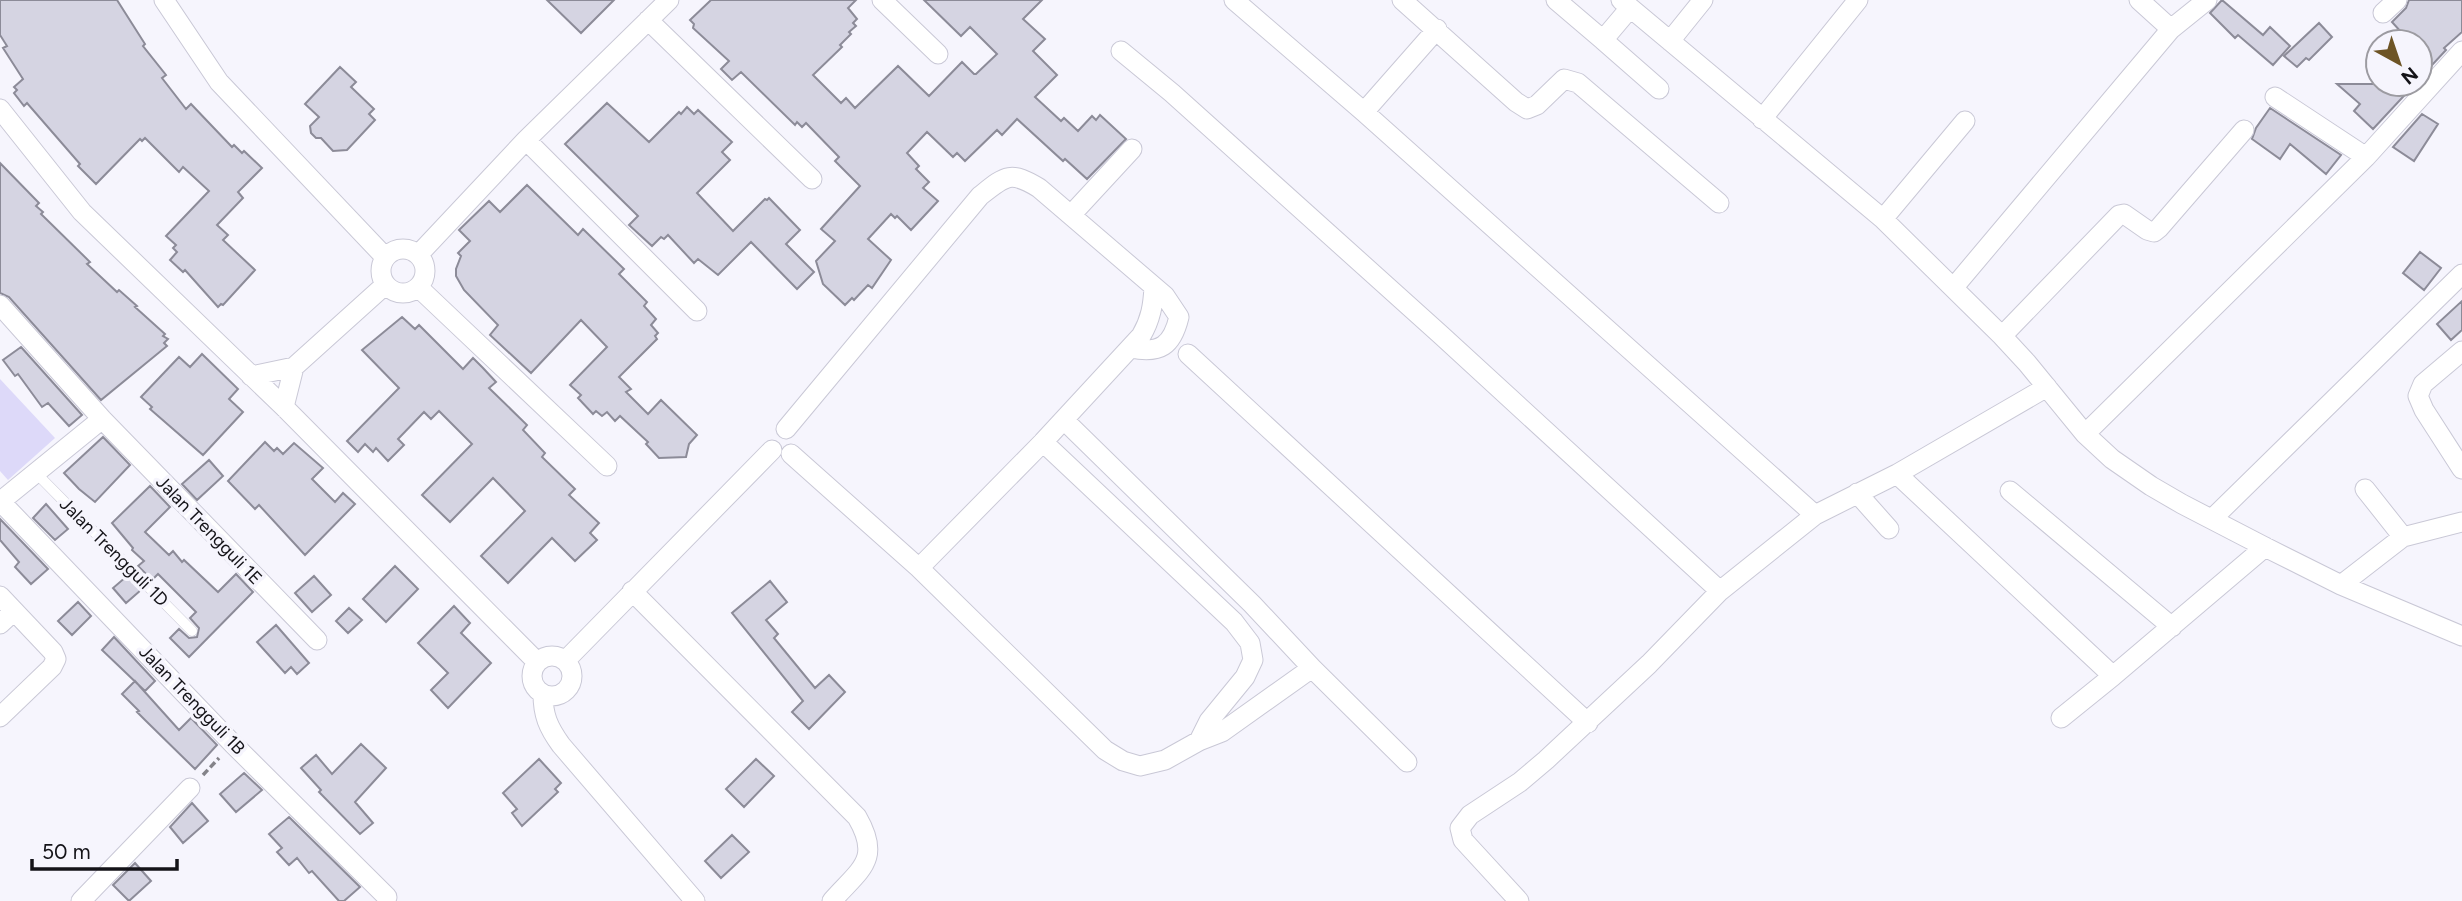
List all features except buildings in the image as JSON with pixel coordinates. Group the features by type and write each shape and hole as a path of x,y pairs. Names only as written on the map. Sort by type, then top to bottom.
{"street":[{"path":"164,0 219,82 385,257"},
{"path":"419,254 526,141 669,0"},
{"path":"882,0 938,54"},
{"path":"1234,0 1364,112 1815,515"},
{"path":"1402,0 1527,109 1537,106 1564,79 1578,83 1719,203"},
{"path":"1556,0 1659,89"},
{"path":"1670,41 1703,0"},
{"path":"1762,119 1858,0"},
{"path":"2139,0 2171,29"},
{"path":"1954,287 2171,29 2207,0"},
{"path":"1602,40 1625,4 1883,219 2002,337 2085,434 2112,459 2151,486 2265,547 2341,584 2462,636"},
{"path":"648,20 813,178"},
{"path":"1364,112 1437,29"},
{"path":"1121,51 1431,326 1720,591"},
{"path":"2085,434 2366,157 2462,51"},
{"path":"2275,97 2366,157"},
{"path":"0,108 82,212 284,407 537,662"},
{"path":"1883,219 1965,121"},
{"path":"2002,337 2119,215 2124,214 2147,230 2154,232 2159,228 2244,130"},
{"path":"526,141 697,311"},
{"path":"1071,215 1132,149"},
{"path":"1131,348 1156,351 1172,337 1179,317 1174,306 1039,188 1024,178 1013,176 980,196 786,429 775,431 770,446 782,452 919,568 1105,750 1123,761 1139,766 1155,764 1180,753 1199,741 1222,732 1312,668"},
{"path":"405,248 419,254 425,267 425,275 418,287 405,293 391,290 385,285 380,271 385,257 405,248"},
{"path":"2213,519 2462,274"},
{"path":"251,376 294,367 385,285"},
{"path":"919,568 1131,348 1149,321 1154,286"},
{"path":"418,287 607,466"},
{"name":"Jalan Trengguli 1E","path":"0,305 102,419 317,640"},
{"path":"2462,351 2423,384 2418,396 2462,469"},
{"path":"1188,354 1588,723"},
{"path":"284,407 294,367"},
{"path":"1519,901 1460,835 1460,828 1470,815 1520,782 1588,723 1720,591 1815,515 1897,474 2047,387"},
{"path":"0,501 102,419"},
{"path":"1064,420 1252,604 1407,762"},
{"path":"1043,442 1234,622 1250,643 1252,660 1245,677 1209,720 1199,741"},
{"path":"565,661 632,592 782,452"},
{"path":"1897,474 2113,676"},
{"path":"2365,489 2403,537"},
{"path":"2010,491 2172,627"},
{"path":"1857,493 1889,529"},
{"name":"Jalan Trengguli 1B","path":"0,501 233,744 387,897"},
{"path":"2341,584 2403,537 2462,522"},
{"path":"2061,718 2265,547"},
{"path":"632,592 857,817 868,835 869,850 865,863 832,901"},
{"path":"1234,622 1252,604"},
{"path":"0,717 52,667 56,659 53,652 4,610"},
{"path":"551,656 565,661 572,675 566,690 551,696 535,688 531,680 532,670 537,662 543,657 551,656"},
{"path":"543,694 544,716 548,727 561,745 695,901"},
{"path":"1225,701 1239,720"},
{"path":"81,901 190,788"}],"lane":[{"name":"Jalan Trengguli 1D","path":"35,472 192,631"}],"path":[{"path":"190,788 233,744"}],"shaded area":[{"path":"0,379 55,438 8,480 0,471"}]}
